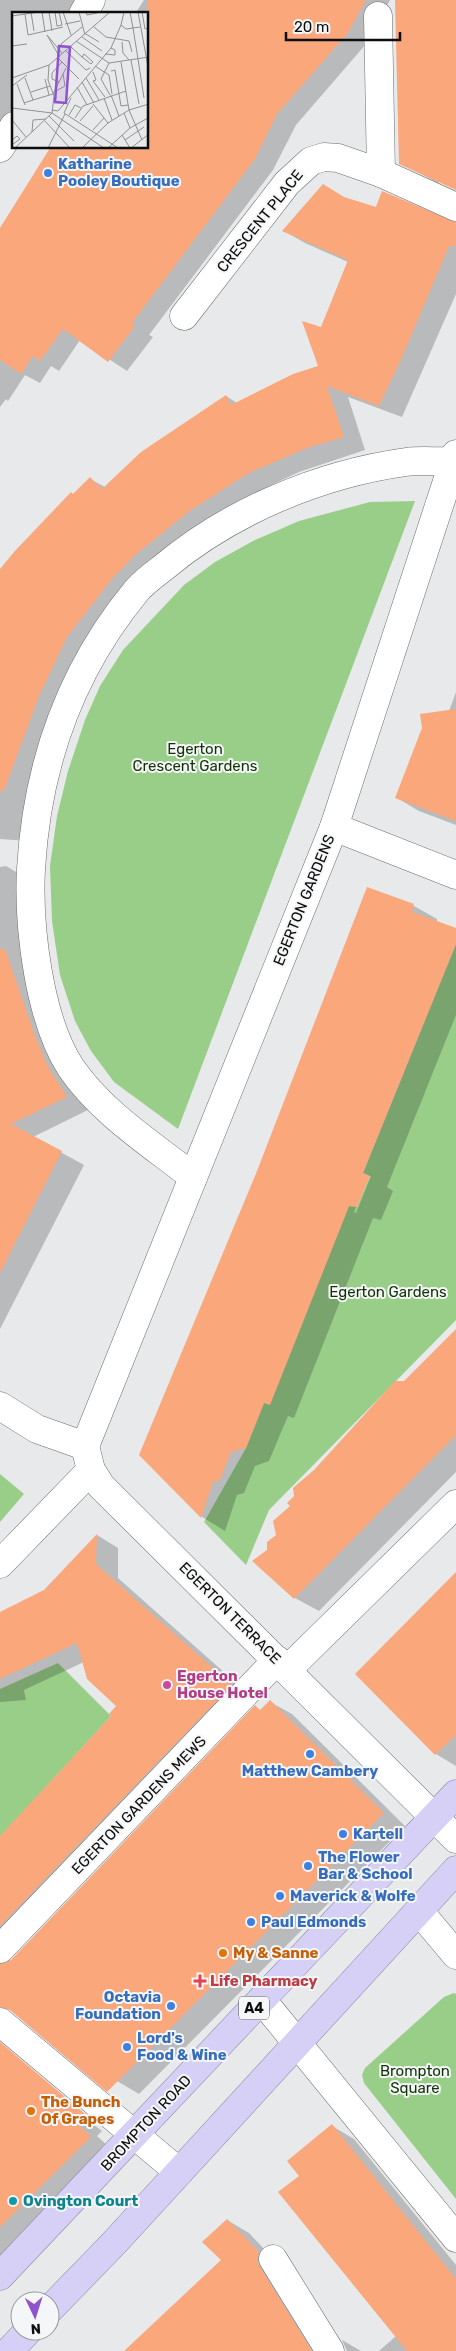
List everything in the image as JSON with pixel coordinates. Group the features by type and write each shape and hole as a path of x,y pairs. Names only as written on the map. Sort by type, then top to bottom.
{"highway":[{"name":"BROMPTON ROAD","path":"0,2276 456,1794"},
{"path":"60,2299 115,2242 456,1870"},
{"path":"9,2351 18,2341"}],"street":[{"path":"84,12 91,0"},
{"path":"378,16 381,173"},
{"path":"0,148 12,129"},
{"name":"CRESCENT PLACE","path":"184,316 287,183 311,161 324,157 338,158 381,173 456,207"},
{"path":"193,1177 122,1124 96,1099 71,1067 52,1030 33,938 30,887 33,832 42,779 68,699 96,645 138,588 189,546 252,510 304,488 359,471 409,462 454,457"},
{"name":"EGERTON GARDENS","path":"88,1458 193,1177 334,827 454,457"},
{"name":"EGERTON GARDENS","path":"334,827 456,875"},
{"path":"0,1406 88,1458 0,1564"},
{"name":"EGERTON TERRACE","path":"88,1458 101,1486 456,1838"},
{"path":"282,1665 456,1504"},
{"name":"EGERTON GARDENS MEWS","path":"0,1950 282,1665"},
{"path":"419,1911 456,1956"},
{"path":"262,2000 456,2238"},
{"path":"0,2022 179,2172"},
{"path":"273,2259 330,2351"}],"green space":[{"name":"Egerton Crescent Gardens","path":"415,501 178,1129 114,1082 91,1051 75,1021 60,975 52,921 50,866 57,816 68,771 85,720 100,686 123,650 184,585 215,562 253,541 299,521 370,502"},
{"name":"Egerton Gardens","path":"456,944 456,1320 269,1510 246,1565 204,1522 246,1448 264,1403 270,1404 349,1206 357,1207 370,1176 363,1173"},
{"path":"0,1474 24,1494 0,1522"},
{"path":"58,1663 111,1716 0,1837 0,1689"},
{"name":"Brompton Square","path":"456,1994 456,2199 364,2083 362,2075 365,2068 444,1997"}],"building":[{"path":"148,0 366,0 348,33 277,114 255,159 132,323 135,326 108,362 63,329 40,361 33,356 21,374 0,360 0,228 49,149 149,149"},
{"path":"395,0 456,0 456,190 399,164"},
{"path":"323,184 344,197 376,207 382,191 456,222 456,246 449,246 403,355 379,406 327,386 344,437 307,448 247,474 187,513 134,556 112,579 67,637 39,696 4,791 0,791 0,569 71,492 73,494 90,477 102,489 141,452 226,395 231,405 293,374 318,366 302,321 321,327 348,260 282,231"},
{"path":"456,709 456,821 395,798 422,728 420,714"},
{"path":"367,887 414,904 412,912 456,928 456,944 363,1173 370,1176 357,1207 349,1206 270,1405 264,1403 246,1448 231,1452 220,1480 213,1482 201,1518 139,1455 257,1171"},
{"path":"0,949 5,949 47,1065 67,1097 11,1124 62,1151 0,1273"},
{"path":"456,1329 456,1435 294,1599 252,1561 267,1550 267,1542 276,1535 273,1521 290,1506 287,1503 294,1496 293,1488 314,1470 395,1381 404,1381"},
{"path":"97,1534 96,1564 232,1685 0,1926 0,1836 111,1716 109,1714 116,1706 87,1679 77,1643 0,1679 0,1612 44,1590"},
{"path":"456,1572 456,1735 435,1755 355,1674"},
{"path":"270,1700 384,1813 107,2092 10,2010 0,2007 0,1964 11,1960 255,1705 260,1710"},
{"path":"0,2042 85,2114 76,2123 91,2137 0,2227"},
{"path":"332,2124 456,2279 456,2351 407,2351 278,2192 299,2176 287,2161"},
{"path":"227,2219 259,2252 257,2260 260,2267 312,2351 124,2351 221,2260 202,2242"}],"place":[{"name":"Katharine Pooley Boutique","path":"48,173"},
{"name":"Egerton House Hotel","path":"167,1685"},
{"name":"Matthew Cambery","path":"310,1754"},
{"name":"Kartell","path":"343,1834"},
{"name":"The Flower Bar & School","path":"308,1866"},
{"name":"Maverick & Wolfe","path":"280,1896"},
{"name":"Paul Edmonds","path":"251,1922"},
{"name":"My & Sanne","path":"223,1953"},
{"name":"Life Pharmacy","path":"200,1981"},
{"name":"Octavia Foundation","path":"171,2006"},
{"name":"Lord's Food & Wine","path":"127,2047"},
{"name":"The Bunch Of Grapes","path":"31,2111"},
{"name":"Ovington Court","path":"13,2201"}]}
